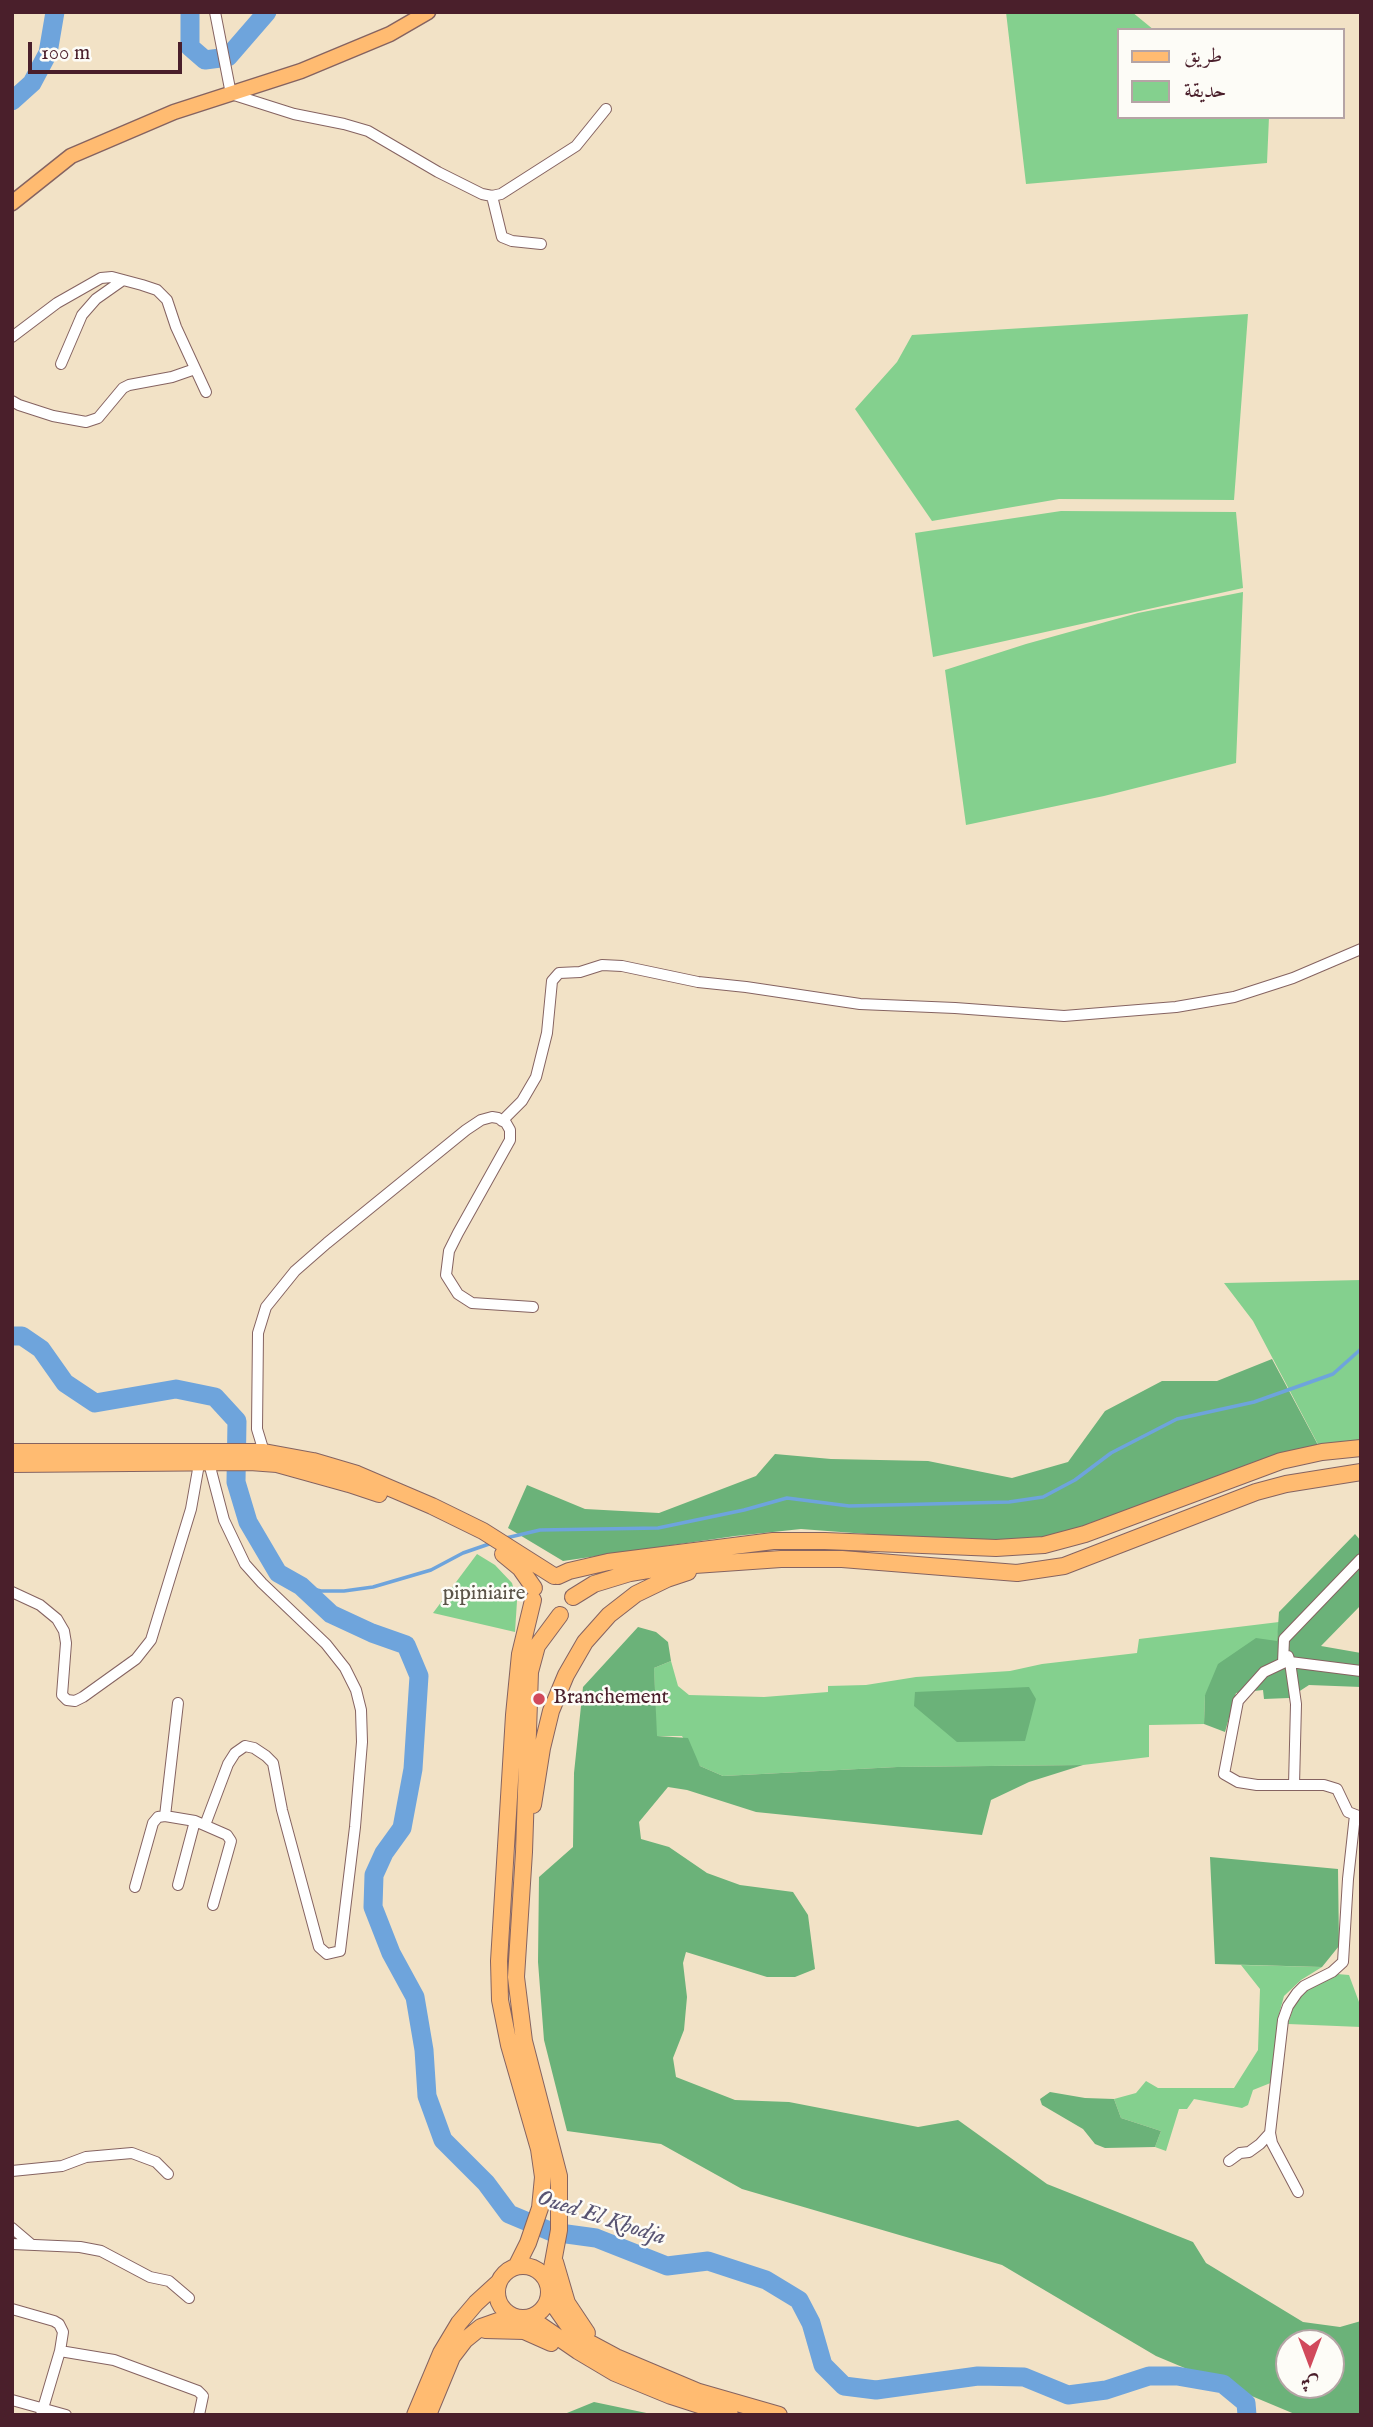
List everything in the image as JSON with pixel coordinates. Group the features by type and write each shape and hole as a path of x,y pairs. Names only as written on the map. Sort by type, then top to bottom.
{"highway":[{"path":"415,2415 450,2337 468,2311 499,2283 506,2273 516,2267 528,2243 542,2198 543,2177 539,2149 509,2045 500,2000 499,1979 520,1654 533,1594 542,1579 608,1562 773,1541 996,1548 1044,1545 1085,1534 1281,1461 1322,1452 1361,1448"},
{"path":"12,1452 211,1461"},
{"path":"12,1464 211,1461 254,1455 349,1484 480,1535 569,1584 573,1597 569,1609 553,1617 540,1612 520,1568 504,1549"},
{"path":"573,1597 594,1584 621,1575 666,1567 818,1559 1017,1573 1064,1566 1256,1492 1286,1484 1361,1472"},
{"path":"524,1852 551,1711 566,1675 585,1642 609,1615 636,1594 667,1578 717,1564"},
{"path":"530,2318 542,2311 549,2291 560,2202 556,2161 529,2062 517,1995 526,1745 531,1663 542,1638 560,1615"},
{"path":"555,2252 563,2293 596,2355"},
{"path":"516,2267 536,2269 546,2278 549,2291 570,2328 596,2355"},
{"path":"499,2283 500,2305 512,2316"},
{"path":"428,2415 452,2357 472,2333 491,2322 512,2316 530,2318 641,2384 730,2415"},
{"path":"472,2333 495,2329 524,2331 569,2353 596,2355 728,2402 779,2415"}],"main road":[{"path":"12,203 71,156 174,112 301,71 390,34 428,12"}],"street":[{"path":"215,12 231,94 293,114 368,131 482,194 501,194 576,146 606,110"},
{"path":"492,196 502,237 512,241 541,244"},
{"path":"12,337 87,284 101,278 123,280 157,290 167,300 206,392"},
{"path":"61,364 82,315 96,299 123,280"},
{"path":"12,401 53,415 86,422 98,418 123,388 129,385 172,377 195,369"},
{"path":"502,1121 522,1101 536,1077 547,1033 552,981 559,973 580,972 602,965 622,966 698,982 860,1004 1065,1016 1177,1007 1234,997 1293,978 1361,948"},
{"path":"254,1455 257,1429 258,1332 267,1307 295,1271 466,1130 481,1120 492,1117 502,1121 510,1130 510,1140 449,1251 446,1275 458,1294 472,1303 533,1307"},
{"path":"12,1592 40,1605 57,1619 64,1631 66,1643 62,1695 67,1700 75,1701 83,1697 136,1659 150,1640 191,1508 211,1461"},
{"path":"178,1885 200,1823 228,1764 235,1753 245,1746 254,1748 273,1763 282,1810 319,1947 327,1954 340,1951 362,1742 361,1710 356,1690 345,1668 326,1643 245,1564 224,1520 211,1461"},
{"path":"1298,2192 1272,2143 1270,2133 1283,2020 1288,2006 1304,1986 1332,1972 1343,1962 1348,1879 1358,1816 1348,1812 1337,1789 1324,1785 1257,1785 1238,1782 1224,1773 1225,1757 1238,1702 1264,1672 1283,1663 1284,1639 1361,1559"},
{"path":"1284,1639 1296,1704 1294,1785"},
{"path":"1290,1662 1361,1671"},
{"path":"164,1816 178,1703"},
{"path":"135,1887 153,1823 158,1817 200,1823 227,1835 230,1841 213,1905"},
{"path":"1229,2161 1240,2153 1249,2152 1270,2133"},
{"path":"12,2171 62,2166 86,2157 132,2153 156,2162 168,2174"},
{"path":"12,2228 33,2245"},
{"path":"12,2244 80,2247 101,2251 150,2277 169,2281 189,2298"},
{"path":"12,2309 54,2321 62,2329 60,2351 42,2412"},
{"path":"60,2351 114,2360 198,2390 203,2396 199,2415"},
{"path":"12,2400 42,2412 66,2415"}],"green space":[{"path":"1006,12 1132,12 1152,28 1118,28 1118,119 1269,119 1267,163 1026,184"},
{"path":"1248,314 1234,500 1059,499 932,521 855,409 897,362 912,335"},
{"path":"1061,511 1236,512 1243,588 933,657 915,533"},
{"path":"1243,592 1236,763 1104,796 966,825 945,670 1138,613"},
{"path":"1361,1280 1361,1448 1322,1452 1253,1321 1224,1283"},
{"path":"1272,1359 1318,1445 1272,1457 1045,1541 960,1541 801,1529 563,1561 508,1528 527,1485 585,1509 659,1513 756,1476 775,1454 831,1459 928,1461 1012,1478 1068,1462 1105,1411 1162,1381 1217,1381"},
{"path":"1355,1534 1361,1541 1361,1605 1321,1646 1361,1653 1361,1687 1309,1685 1289,1698 1264,1699 1263,1690 1236,1693 1225,1732 1204,1724 1205,1695 1218,1664 1256,1638 1277,1641 1279,1612"},
{"name":"pipiniaire","path":"477,1554 495,1565 512,1583 517,1601 515,1632 433,1613"},
{"path":"1279,1622 1277,1642 1205,1695 1204,1724 1149,1725 1149,1757 1083,1765 897,1767 723,1776 700,1766 682,1736 656,1736 654,1668 671,1661 678,1686 689,1695 764,1697 828,1692 828,1686 866,1685 916,1677 1010,1671 1042,1664 1137,1653 1139,1639"},
{"path":"638,1627 656,1632 668,1642 671,1661 654,1668 657,1736 688,1738 700,1766 723,1776 897,1767 1083,1765 1029,1782 991,1800 982,1835 756,1812 687,1790 668,1787 639,1822 641,1839 669,1847 707,1873 740,1885 793,1892 808,1915 815,1969 795,1977 767,1977 686,1952 683,1963 687,1997 684,2030 673,2058 676,2077 735,2100 789,2102 918,2127 958,2120 1047,2184 1193,2242 1206,2263 1303,2322 1340,2327 1361,2321 1361,2415 1297,2415 1156,2356 1002,2265 742,2189 661,2144 567,2131 544,2040 538,1962 539,1877 573,1847 574,1773 583,1687"},
{"path":"1029,1687 1036,1699 1025,1741 957,1742 914,1706 915,1692"},
{"path":"1210,1857 1338,1869 1339,1946 1322,1967 1215,1964"},
{"path":"1241,1965 1322,1967 1301,1980 1284,1996 1278,2018 1273,2082 1253,2090 1248,2105 1242,2108 1194,2099 1187,2109 1179,2109 1166,2151 1155,2147 1161,2131 1121,2118 1114,2099 1136,2093 1146,2081 1158,2088 1234,2088 1258,2050 1260,1989"},
{"path":"1337,1974 1349,1975 1359,2002 1361,2027 1288,2024 1294,2005 1307,1988"},
{"path":"1050,2092 1085,2098 1114,2099 1121,2118 1161,2131 1155,2147 1105,2148 1095,2144 1083,2129 1042,2105 1040,2099"},
{"path":"594,2402 656,2415 562,2415"}],"waterway":[{"path":"12,101 32,83 48,53 55,12"},
{"path":"190,12 190,47 205,60 228,57 267,12"},
{"name":"Oued El Khodja","path":"12,1336 22,1336 41,1349 65,1383 95,1403 176,1389 215,1397 237,1421 236,1482 248,1522 278,1573 301,1586 331,1614 406,1645 419,1676 413,1769 402,1828 384,1853 374,1875 373,1907 391,1953 415,1997 424,2050 427,2096 443,2140 486,2183 509,2214 552,2232 596,2238 667,2266 708,2261 766,2280 799,2300 811,2323 823,2365 844,2386 876,2390 978,2376 1024,2377 1068,2395 1106,2390 1149,2376 1177,2376 1223,2384 1246,2403 1247,2415"},
{"path":"506,1538 540,1530 658,1528 787,1498 849,1506 1009,1502 1043,1497 1075,1480 1111,1453 1177,1419 1254,1402 1333,1374 1361,1349"},
{"path":"301,1586 321,1591 373,1587 431,1570 463,1553 492,1543"}],"place":[{"name":"Branchement","path":"539,1699"}]}
